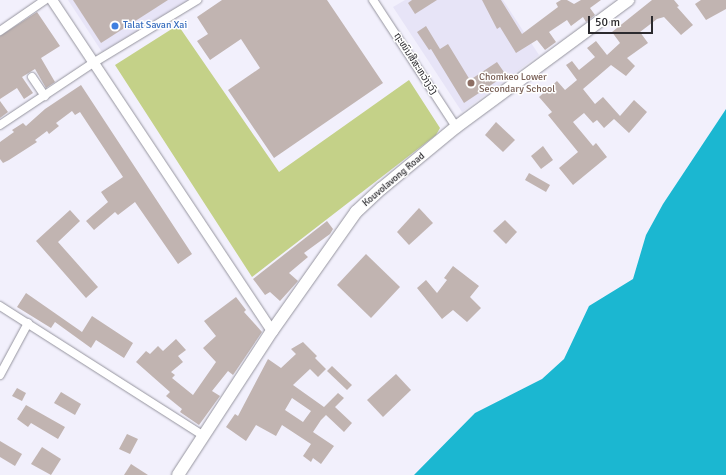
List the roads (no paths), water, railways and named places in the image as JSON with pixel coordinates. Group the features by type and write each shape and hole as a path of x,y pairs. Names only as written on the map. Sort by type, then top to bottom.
{"main road":[{"name":"Kouvolavong Road","path":"178,475 272,332 356,212 382,188 456,127 628,0"}],"street":[{"path":"0,31 45,0"},
{"path":"52,0 272,332"},
{"path":"0,125 93,63 197,0"},
{"name":"ຖະໜົນສີສະຫວ່າງວົງ","path":"373,0 456,127"},
{"path":"32,76 44,96"},
{"path":"0,306 204,436"},
{"path":"0,375 28,323"}],"water":[{"path":"726,109 726,475 414,475 475,413 542,379 564,359 589,306 633,279 646,235 663,204"}],"place":[{"name":"Talat Savan Xai","path":"115,26"},
{"name":"Chomkeo Lower Secondary School","path":"471,83"}]}
